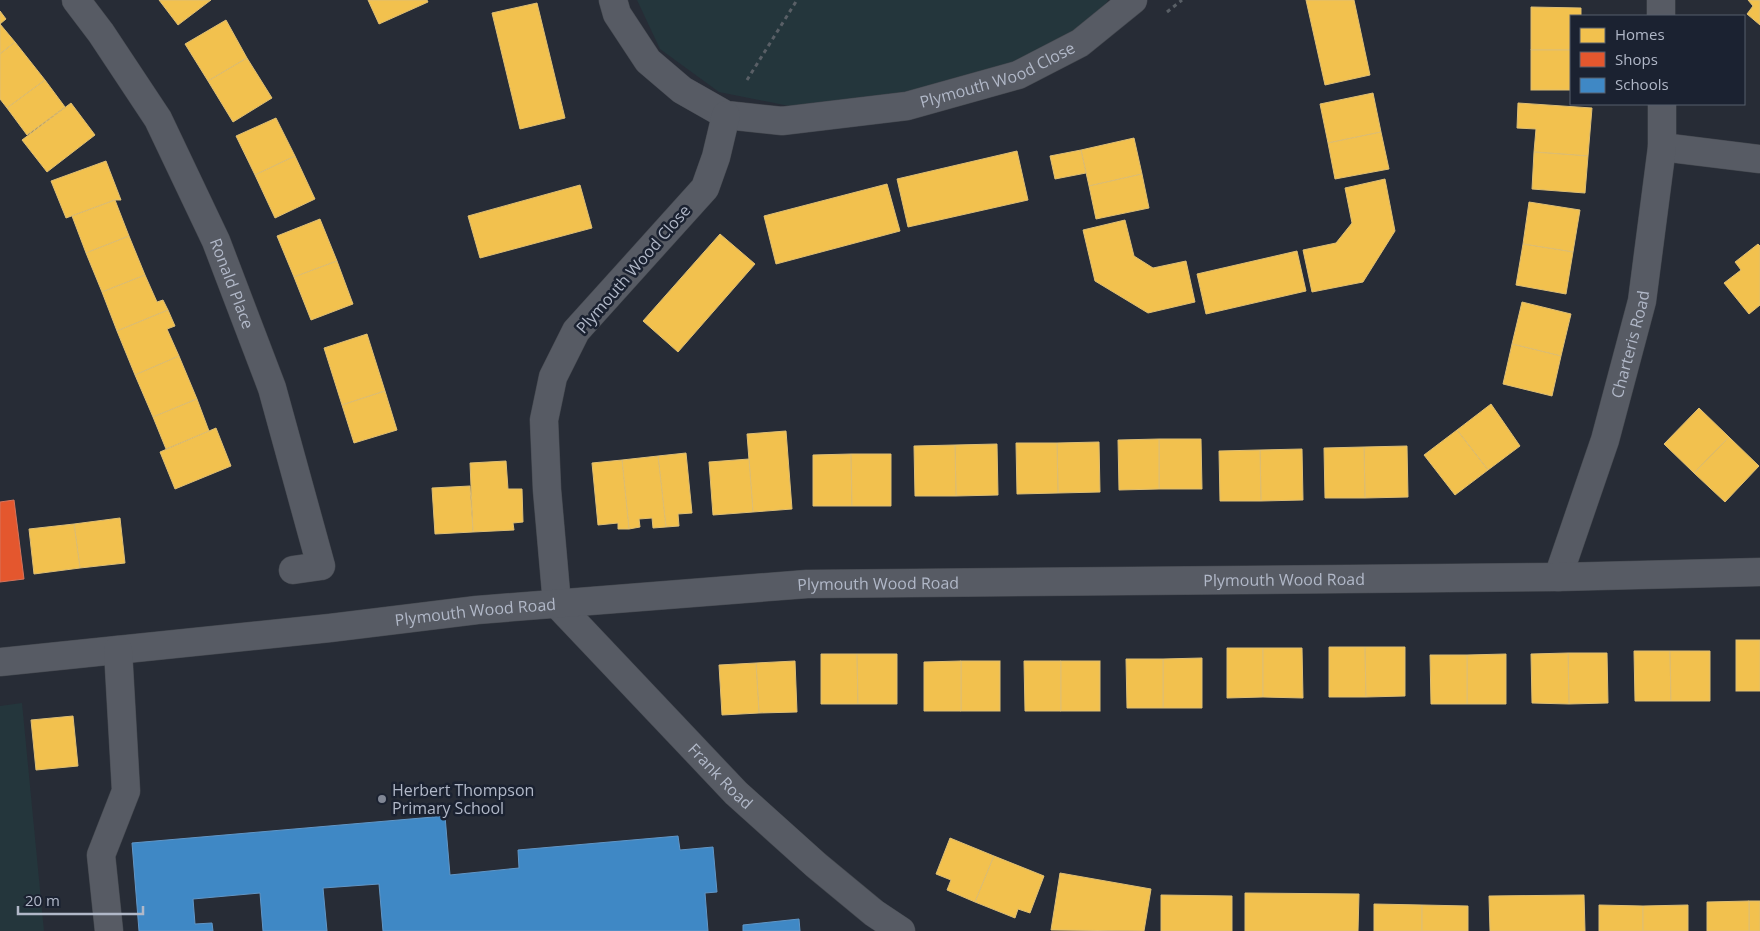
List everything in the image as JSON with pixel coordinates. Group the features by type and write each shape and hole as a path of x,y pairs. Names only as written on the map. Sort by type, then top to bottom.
{"street":[{"name":"Ronald Place","path":"76,0 101,33 158,119 220,250 272,388 321,566 293,570"},
{"name":"Plymouth Wood Close","path":"612,0 617,14 648,61 682,90 726,116 782,121 908,106 1018,75 1080,43 1133,0"},
{"path":"1661,0 1661,15"},
{"name":"Charteris Road","path":"1558,577 1605,440 1642,301 1662,147 1662,105"},
{"name":"Plymouth Wood Close","path":"556,604 547,490 544,420 553,377 576,331 705,188 716,158 726,116"},
{"path":"1662,147 1760,159"},
{"name":"Plymouth Wood Road","path":"0,662 477,610 807,584 1558,577 1760,572"},
{"name":"Frank Road","path":"556,604 736,793 816,865 874,913 901,931"},
{"path":"108,931 102,854 126,791 118,650"}],"path":[{"path":"726,116 797,0"}],"shaded area":[{"path":"637,0 1108,0 1102,11 1025,63 921,90 789,106 719,92 660,49"},
{"path":"22,703 44,931 0,931 0,706"}],"building: Homes":[{"path":"159,0 211,0 178,25"},
{"path":"368,0 427,0 428,2 379,24"},
{"path":"1306,0 1354,0 1370,75 1325,85"},
{"path":"1748,0 1760,0 1760,25 1747,14 1753,6"},
{"path":"537,3 565,118 520,129 492,13"},
{"path":"1531,7 1581,8 1581,15 1570,15 1570,50 1531,50"},
{"path":"0,11 6,19 0,24"},
{"path":"226,20 247,58 208,81 185,44"},
{"path":"0,24 15,42 0,54"},
{"path":"15,42 45,80 7,108 0,99 0,54"},
{"path":"1531,50 1570,50 1570,90 1531,90"},
{"path":"247,58 272,98 233,122 208,81"},
{"path":"45,80 65,107 27,135 7,108"},
{"path":"1373,93 1381,132 1328,143 1320,104"},
{"path":"71,103 95,135 47,172 22,140"},
{"path":"1518,103 1592,108 1588,156 1534,152 1536,129 1517,128"},
{"path":"276,118 295,156 255,175 236,136"},
{"path":"1381,132 1389,169 1335,179 1328,143"},
{"path":"1134,138 1142,174 1089,186 1081,150"},
{"path":"1081,150 1086,173 1055,179 1050,156"},
{"path":"1017,151 1028,200 908,227 897,179"},
{"path":"1534,152 1588,156 1585,193 1532,189"},
{"path":"295,156 315,199 275,218 255,175"},
{"path":"106,161 121,200 115,200 66,218 51,181"},
{"path":"1142,174 1149,208 1096,219 1089,186"},
{"path":"1385,179 1395,231 1363,282 1312,292 1303,250 1336,243 1352,223 1345,188"},
{"path":"887,184 900,231 776,264 764,216"},
{"path":"580,185 592,228 480,258 468,216"},
{"path":"115,200 129,236 86,253 72,216"},
{"path":"1529,202 1580,210 1573,252 1523,244"},
{"path":"320,219 337,261 294,277 277,236"},
{"path":"1125,220 1134,256 1153,268 1186,261 1195,302 1148,313 1095,281 1083,230"},
{"path":"720,234 755,264 678,352 643,321"},
{"path":"129,236 145,275 102,292 86,253"},
{"path":"1523,244 1573,252 1566,294 1516,285"},
{"path":"1758,244 1760,246 1760,305 1749,314 1724,283 1741,270 1735,262"},
{"path":"1297,251 1306,291 1206,314 1197,274"},
{"path":"337,261 353,304 311,320 294,277"},
{"path":"145,275 157,302 163,300 168,310 117,331 102,292"},
{"path":"1522,302 1571,314 1561,356 1512,344"},
{"path":"168,310 175,326 167,329 179,356 135,375 117,331"},
{"path":"367,334 385,391 342,405 324,348"},
{"path":"1512,344 1561,356 1552,396 1503,384"},
{"path":"179,356 197,399 153,417 135,375"},
{"path":"385,391 397,430 354,443 342,405"},
{"path":"197,399 209,431 166,449 153,417"},
{"path":"1491,404 1520,446 1488,470 1457,430"},
{"path":"1699,408 1729,437 1694,473 1664,444"},
{"path":"216,428 231,466 175,489 160,452"},
{"path":"1457,430 1488,470 1455,495 1424,455"},
{"path":"786,431 792,509 753,512 747,434"},
{"path":"1729,437 1759,466 1725,502 1694,473"},
{"path":"1159,439 1201,439 1202,489 1159,489"},
{"path":"1159,439 1159,489 1119,490 1118,440"},
{"path":"1099,442 1100,492 1058,493 1057,443"},
{"path":"1016,443 1057,443 1058,493 1017,494"},
{"path":"997,444 998,495 956,496 955,445"},
{"path":"955,445 956,496 915,496 914,446"},
{"path":"1407,446 1408,497 1365,498 1364,447"},
{"path":"1364,447 1365,498 1325,498 1324,448"},
{"path":"1302,449 1303,500 1261,501 1260,450"},
{"path":"1260,450 1261,501 1220,501 1219,451"},
{"path":"686,453 692,513 678,514 679,526 666,527 658,456"},
{"path":"851,454 852,506 813,506 813,455"},
{"path":"851,454 891,454 891,506 852,506"},
{"path":"658,456 666,527 653,528 652,518 639,519 640,527 629,529 622,460"},
{"path":"749,459 753,512 713,515 709,462"},
{"path":"622,460 629,529 618,529 618,523 598,525 592,463"},
{"path":"506,461 508,489 522,489 523,522 513,523 514,530 473,532 470,463"},
{"path":"470,486 473,532 435,534 432,488"},
{"path":"120,518 125,563 80,568 74,524"},
{"path":"74,524 80,568 34,574 29,529"},
{"path":"1736,640 1760,640 1760,691 1736,691"},
{"path":"1329,647 1365,647 1366,697 1329,697"},
{"path":"1365,647 1405,647 1405,696 1366,697"},
{"path":"1227,648 1263,648 1263,697 1227,698"},
{"path":"1263,648 1302,648 1303,698 1263,697"},
{"path":"1634,651 1670,651 1671,701 1635,701"},
{"path":"1670,651 1710,651 1710,701 1671,701"},
{"path":"1568,653 1607,653 1608,703 1569,704"},
{"path":"1568,653 1569,704 1532,703 1531,654"},
{"path":"821,654 857,654 858,704 821,704"},
{"path":"857,654 897,654 897,704 858,704"},
{"path":"1506,654 1506,704 1467,704 1467,655"},
{"path":"1430,655 1467,655 1467,704 1431,704"},
{"path":"1202,658 1202,708 1163,708 1163,659"},
{"path":"1126,659 1163,659 1163,708 1127,708"},
{"path":"795,661 797,712 759,713 756,663"},
{"path":"961,661 1000,661 1000,711 961,711"},
{"path":"961,661 961,711 924,711 924,662"},
{"path":"1024,661 1061,661 1061,711 1025,711"},
{"path":"1061,661 1100,661 1100,711 1061,711"},
{"path":"756,663 759,713 722,715 719,665"},
{"path":"73,716 78,766 36,770 31,720"},
{"path":"950,838 994,856 975,902 947,890 951,880 936,874"},
{"path":"994,856 1044,876 1030,913 1018,909 1015,918 975,902"},
{"path":"1060,873 1151,889 1144,931 1051,930"},
{"path":"1245,893 1359,894 1358,931 1245,931"},
{"path":"1161,895 1232,896 1232,931 1161,931"},
{"path":"1584,895 1585,931 1490,931 1489,896"},
{"path":"1749,901 1760,901 1760,931 1749,931"},
{"path":"1749,901 1749,931 1707,931 1707,902"},
{"path":"1374,904 1422,905 1422,931 1374,931"},
{"path":"1422,905 1468,906 1468,931 1422,931"},
{"path":"1599,905 1643,906 1643,931 1599,931"},
{"path":"1688,905 1688,931 1643,931 1643,906"}],"building: Shops":[{"path":"14,500 24,579 0,582 0,502"}],"building: Schools":[{"path":"445,816 450,875 519,868 518,850 678,836 680,850 713,847 717,892 705,893 708,931 383,931 379,884 323,888 327,931 263,931 260,893 193,899 195,924 212,923 213,931 139,931 132,843"},
{"path":"799,919 800,931 743,931 743,925"}],"place":[{"name":"Herbert Thompson Primary School","path":"382,799"}]}
